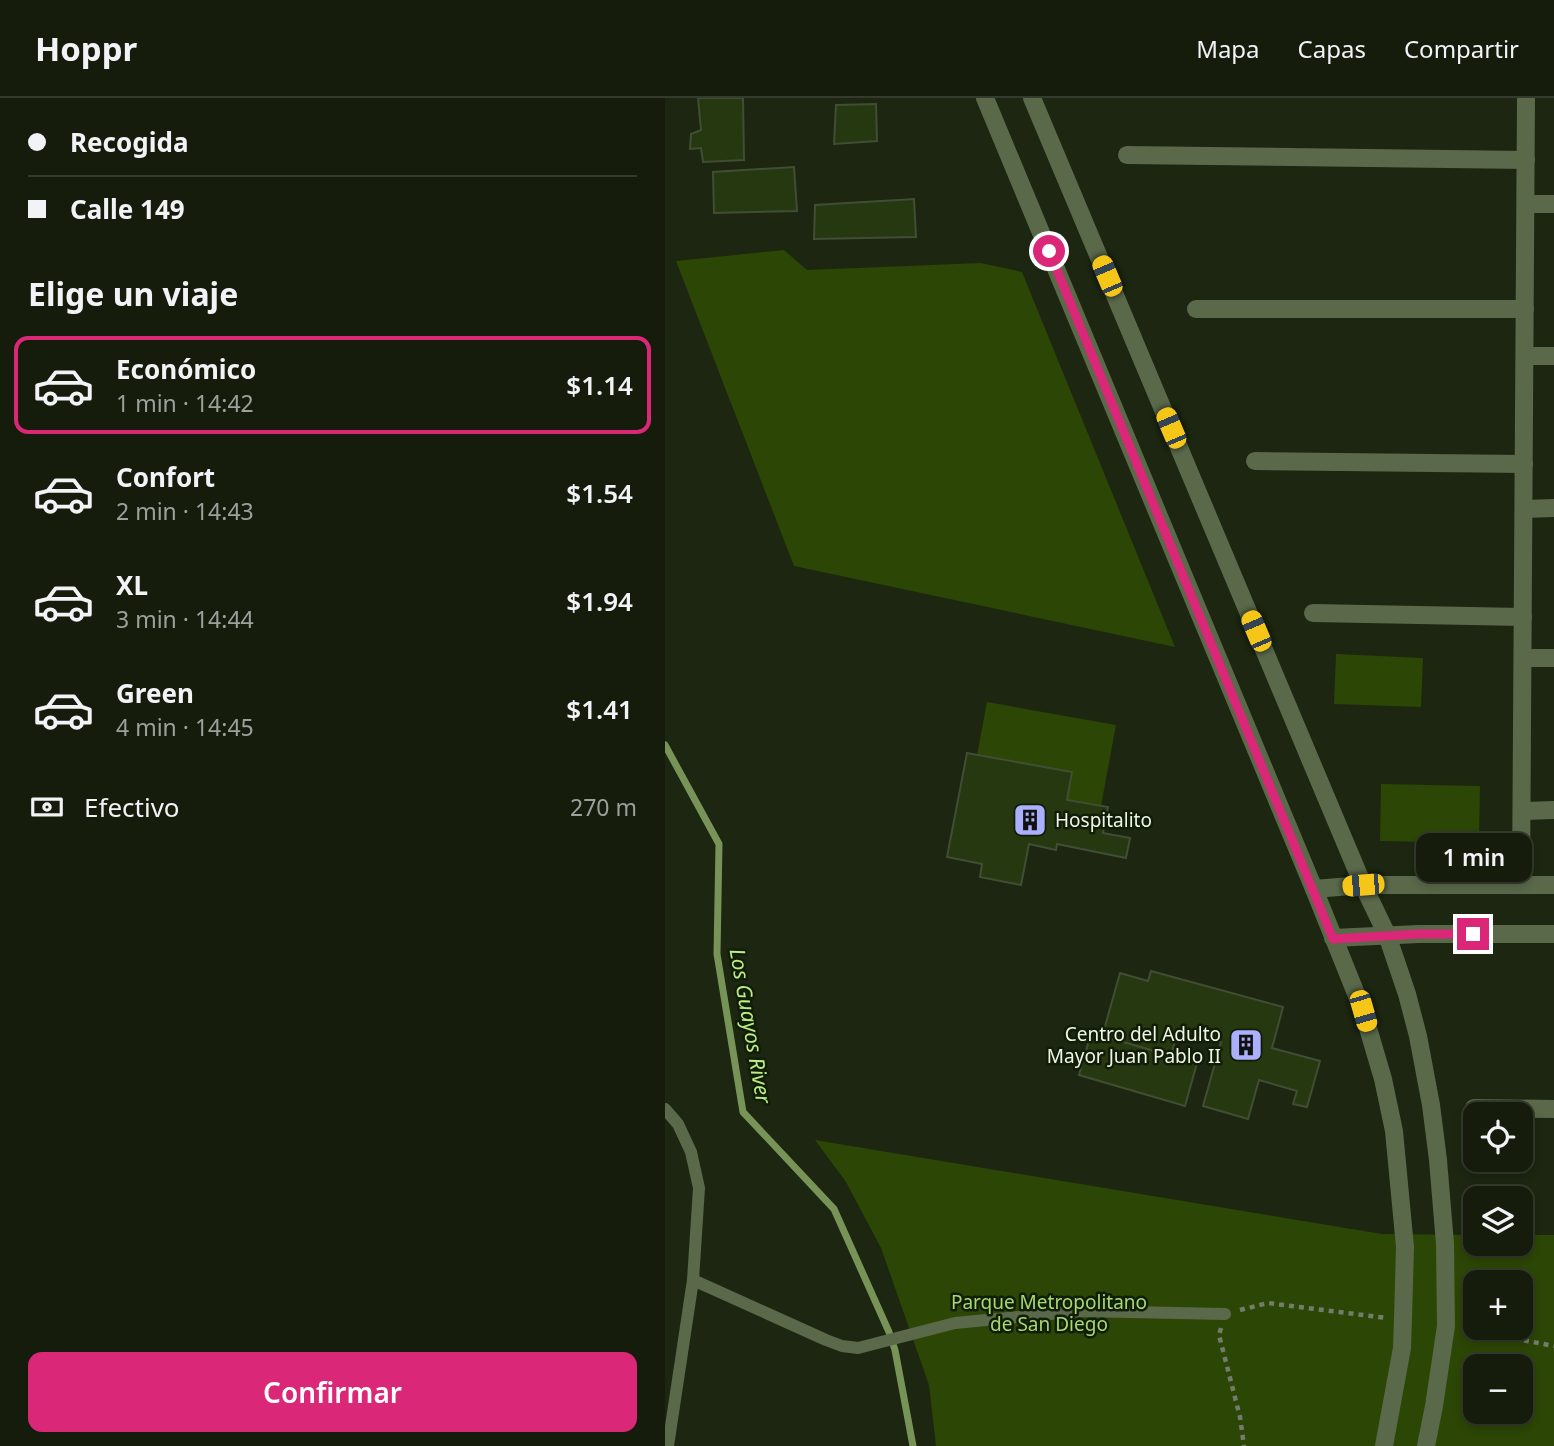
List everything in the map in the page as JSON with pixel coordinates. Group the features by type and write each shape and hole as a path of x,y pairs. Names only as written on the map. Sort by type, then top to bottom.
{"street":[{"path":"985,98 1363,1011 1383,1079 1394,1131 1405,1247 1402,1348 1384,1446"},
{"path":"1032,98 1363,885 1387,935 1407,994 1431,1105 1445,1244 1446,1326 1426,1446"},
{"path":"1521,884 1526,98"},
{"path":"1127,155 1526,160"},
{"path":"1526,204 1554,204"},
{"path":"1196,309 1525,309"},
{"path":"1525,356 1554,356"},
{"path":"1255,461 1524,464"},
{"path":"1524,509 1554,508"},
{"path":"1313,613 1523,617"},
{"path":"1523,658 1554,658"},
{"path":"1522,811 1554,810"},
{"path":"1314,889 1363,885 1554,885"},
{"path":"1333,939 1387,935 1554,934"},
{"path":"1533,1109 1554,1109"}],"lane":[{"path":"665,1109 678,1124 691,1152 699,1188 693,1280 668,1446"},
{"path":"693,1280 826,1340 858,1348 955,1324 1081,1311 1225,1314"}],"path":[{"path":"1244,1446 1240,1417 1219,1335 1225,1314 1268,1303 1403,1319"},
{"path":"1446,1326 1554,1346"}],"green space":[{"path":"784,250 807,270 981,263 1022,272 1175,647 794,566 676,261"},
{"path":"1336,654 1423,658 1421,707 1334,704"},
{"path":"987,702 1116,725 1101,806 1067,800 1071,772 977,755"},
{"path":"1381,784 1480,786 1479,843 1380,841"},
{"name":"Parque Metropolitano de San Diego","path":"815,1140 1382,1234 1463,1235 1463,1256 1533,1256 1533,1235 1554,1235 1554,1446 936,1446 929,1385 881,1248 846,1182"}],"building":[{"path":"698,98 743,98 744,160 703,162 701,148 690,149 691,134 701,130"},
{"path":"876,104 877,141 834,144 836,105"},
{"path":"794,167 797,211 714,213 713,172"},
{"path":"914,199 916,237 814,239 815,205"},
{"name":"Hospitalito","path":"967,753 1072,772 1067,800 1108,807 1103,833 1130,838 1126,858 1057,844 1056,850 1029,844 1021,885 980,877 982,864 947,857"},
{"name":"Centro del Adulto Mayor Juan Pablo II","path":"1151,971 1283,1007 1272,1048 1320,1061 1307,1107 1293,1104 1297,1091 1259,1080 1248,1119 1203,1106 1221,1042 1178,1030 1171,1056 1102,1037 1120,973 1148,981"},
{"path":"1091,1033 1197,1063 1185,1106 1079,1075"}],"waterway":[{"name":"Los Guayos River","path":"665,745 719,844 717,954 743,1112 834,1209 889,1332 895,1350 913,1446"}],"place":[{"name":"Hospitalito","path":"1030,820"},
{"name":"Centro del Adulto Mayor Juan Pablo II","path":"1246,1045"}],"route":[{"path":"1049,251 1333,939 1473,934"}]}
